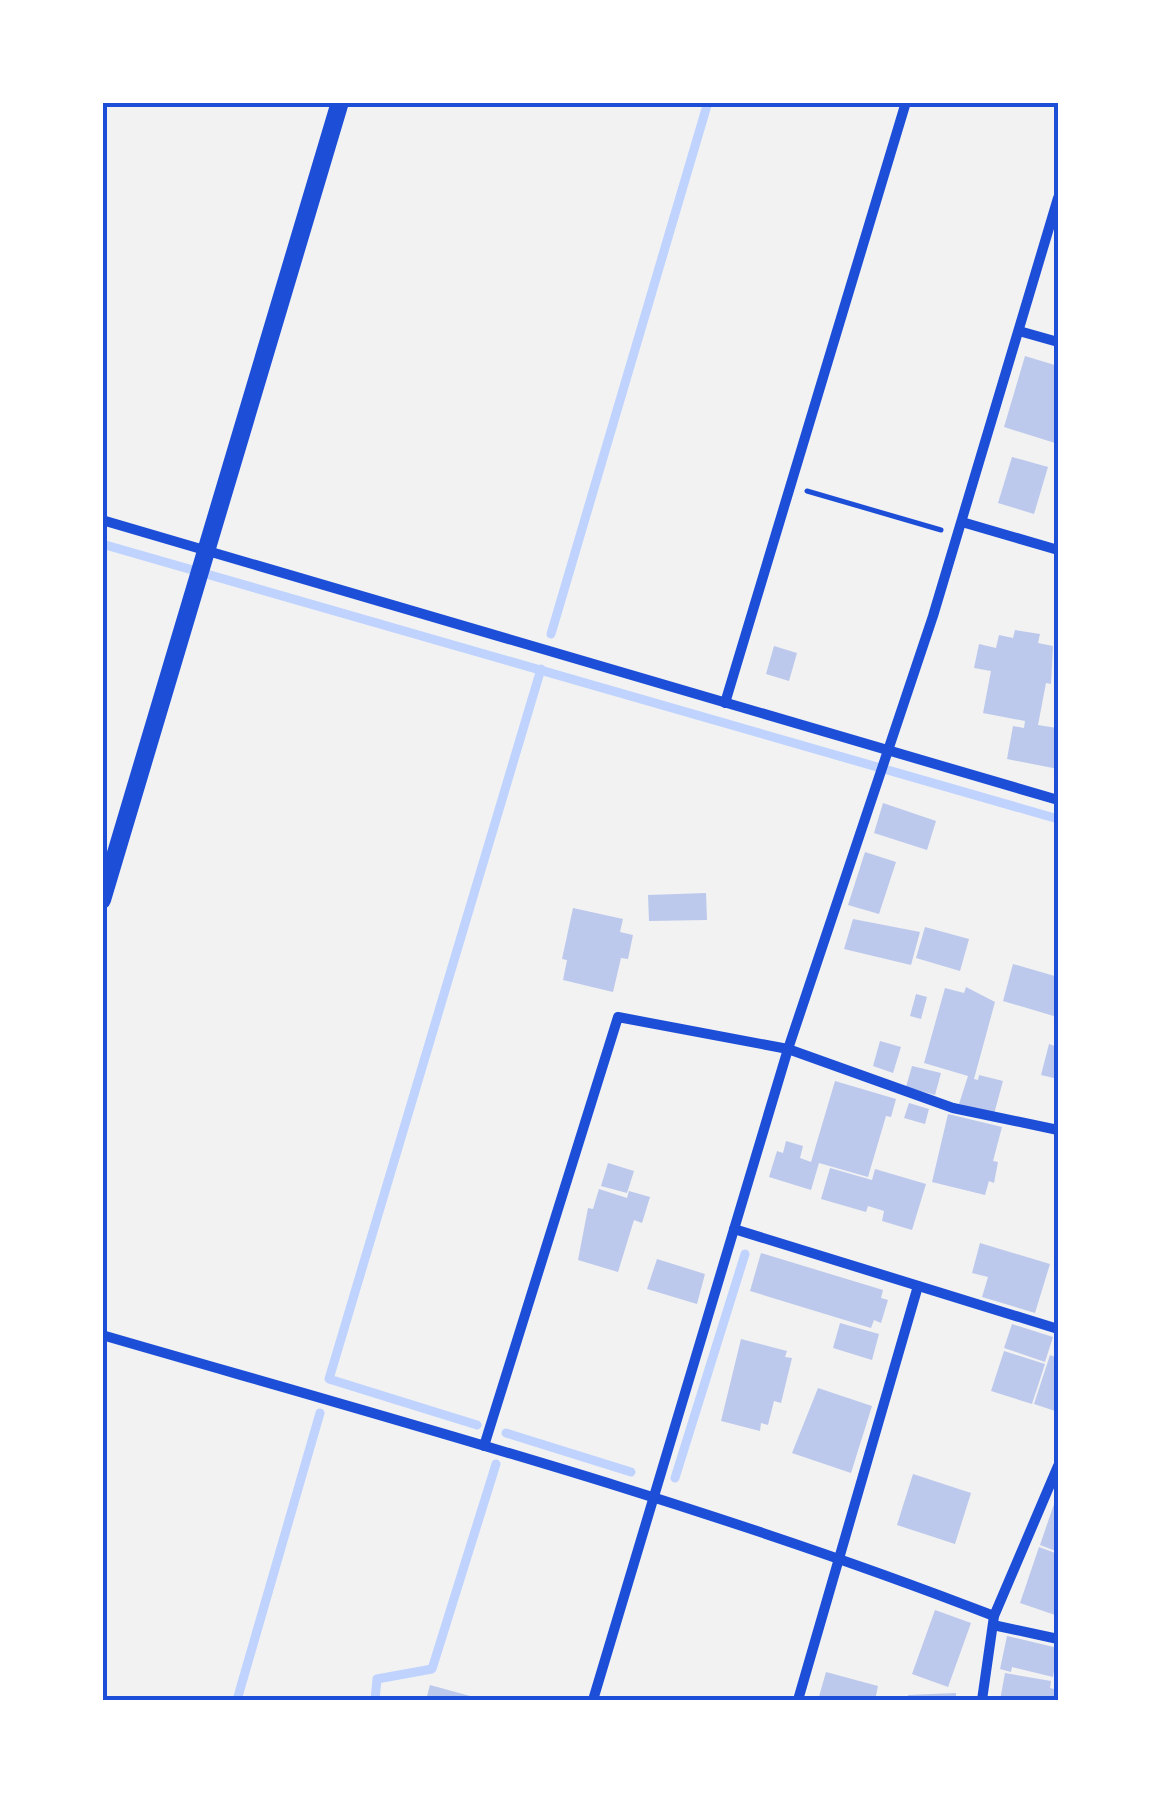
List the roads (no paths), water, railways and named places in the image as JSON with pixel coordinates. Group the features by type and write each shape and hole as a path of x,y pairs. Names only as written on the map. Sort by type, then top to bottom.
{"street":[{"path":"102,900 340,102"},
{"path":"725,703 906,102"},
{"path":"593,1700 788,1049 962,522 1058,198"},
{"path":"1019,331 1058,342"},
{"path":"102,520 206,555 725,703 883,756 1058,800"},
{"path":"962,522 1058,550"},
{"path":"484,1446 618,1016 788,1049 954,1108 1058,1130"},
{"path":"734,1229 1058,1329"},
{"path":"798,1700 918,1286"},
{"path":"102,1335 654,1495 840,1556 994,1621 1058,1638"},
{"path":"982,1700 994,1621 1058,1466"}],"waterway":[{"path":"551,634 708,102"},
{"path":"102,544 1058,819"},
{"path":"477,1425 329,1379 541,669"},
{"path":"675,1478 745,1254"},
{"path":"237,1700 320,1413"},
{"path":"506,1433 631,1472"},
{"path":"375,1700 377,1679 432,1669 496,1464"}]}
